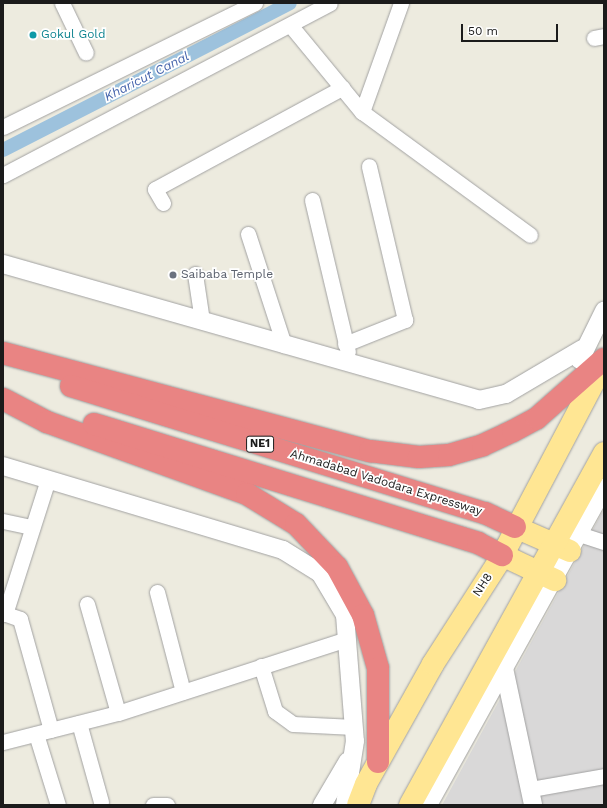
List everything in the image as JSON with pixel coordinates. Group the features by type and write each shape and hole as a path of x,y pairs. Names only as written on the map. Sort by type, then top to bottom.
{"highway":[{"path":"3,353 370,451 419,457 449,455 483,446 537,418 604,359"},
{"name":"Ahmadabad Vadodara Expressway","path":"3,365 485,513 514,527"},
{"name":"NE1","path":"3,396 478,543 502,555"},
{"path":"3,399 47,422 247,494 296,524 337,567 363,615 378,668 378,762"}],"main road":[{"name":"NH8","path":"358,805 366,784 433,664 502,555 514,527 604,363"},
{"path":"410,805 568,543 604,453"},
{"path":"514,527 568,543"},
{"path":"502,555 547,576"},
{"path":"352,805 366,784"}],"street":[{"path":"62,3 86,54"},
{"path":"3,127 253,3"},
{"path":"3,175 291,26 330,3"},
{"path":"362,112 401,3"},
{"path":"291,26 362,112 530,236"},
{"path":"163,203 155,189 342,88"},
{"path":"345,344 405,320 370,166"},
{"path":"312,200 345,344 351,364"},
{"path":"248,234 284,345"},
{"path":"3,264 479,400 506,394 582,349"},
{"path":"195,274 202,321"},
{"path":"572,388 582,349 604,311"},
{"path":"3,466 282,550 320,573 344,615 347,639 354,728 353,752 344,805"},
{"path":"48,479 4,613 20,619 51,730"},
{"path":"568,543 604,488"},
{"path":"3,521 32,527"},
{"path":"568,543 604,542"},
{"path":"428,805 504,668 547,576"},
{"path":"157,592 183,692"},
{"path":"87,604 118,713"},
{"path":"3,741 118,713 347,639"},
{"path":"261,666 275,711 293,724 354,728"},
{"path":"504,668 532,797 604,776"},
{"path":"79,723 101,802"},
{"path":"36,734 58,805"},
{"path":"322,805 353,752"},
{"path":"153,805 167,805"}],"shaded area":[{"path":"604,509 604,805 442,805"}],"waterway":[{"name":"Kharicut Canal","path":"3,150 290,3"}],"place":[{"name":"Gokul Gold","path":"33,35"},
{"name":"Saibaba Temple","path":"173,275"}]}
